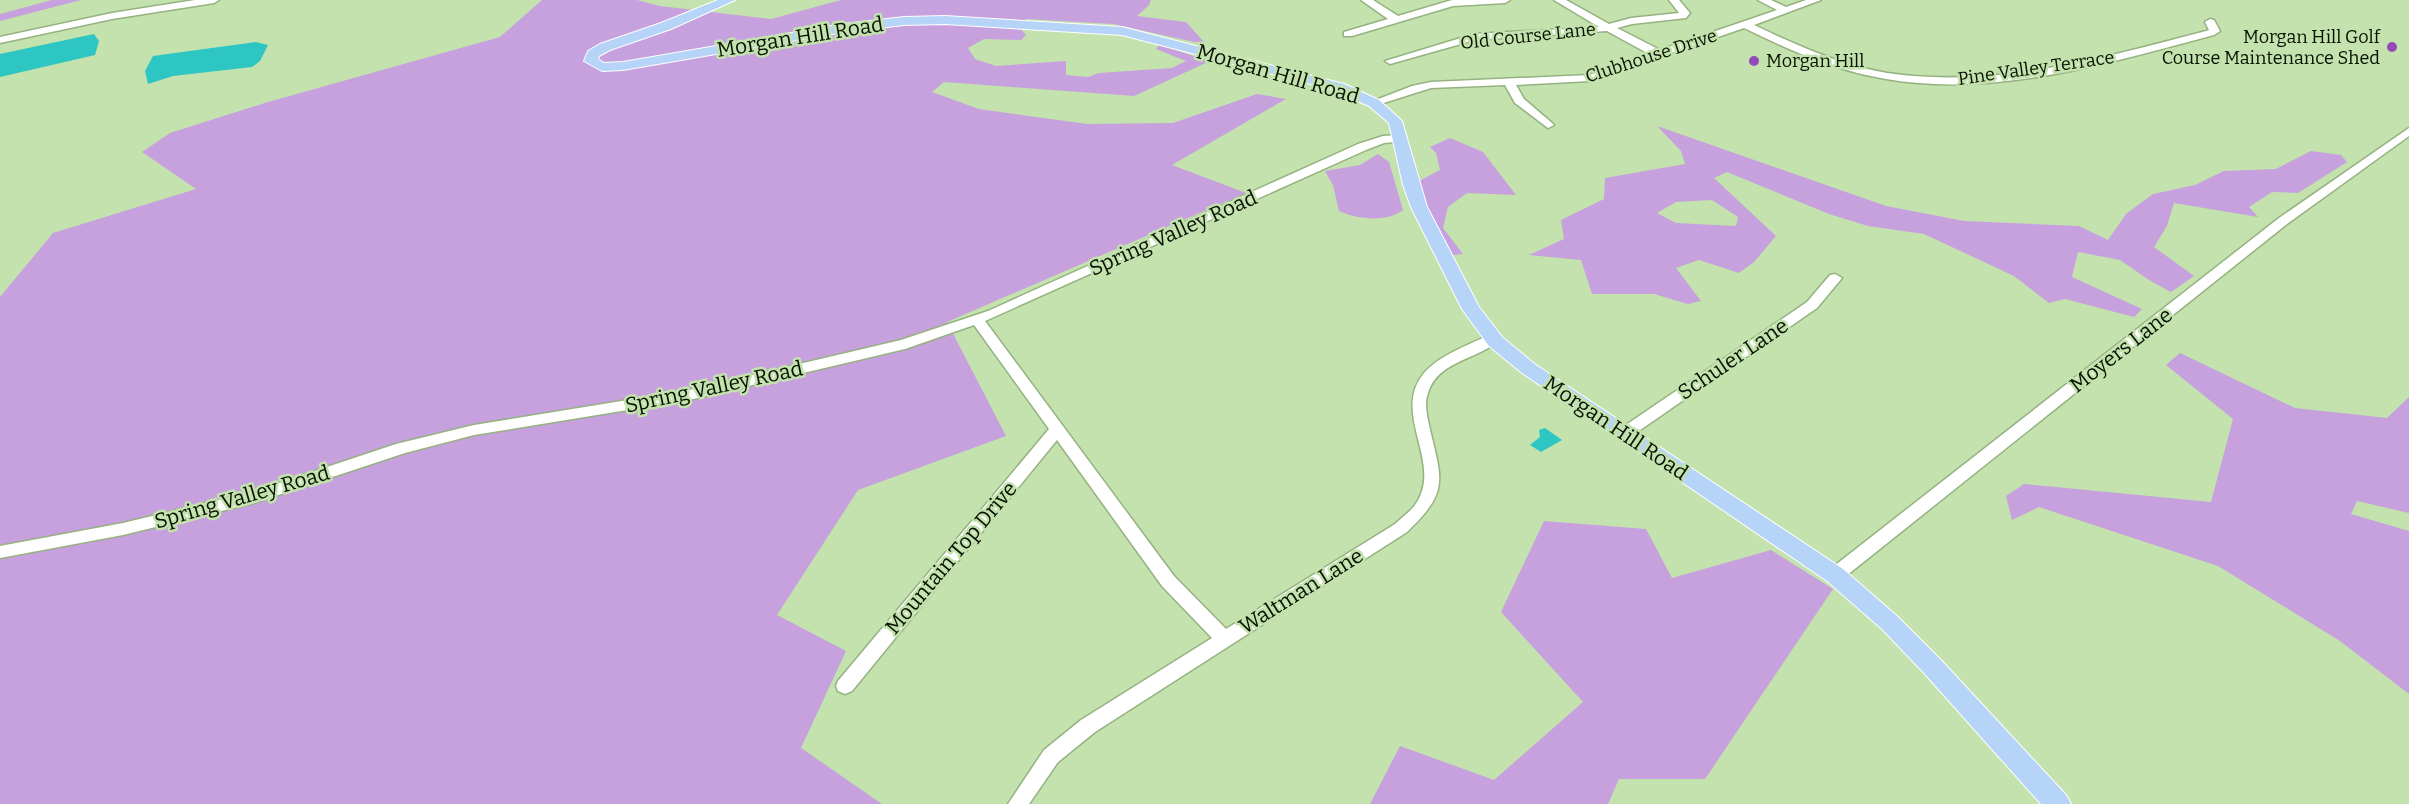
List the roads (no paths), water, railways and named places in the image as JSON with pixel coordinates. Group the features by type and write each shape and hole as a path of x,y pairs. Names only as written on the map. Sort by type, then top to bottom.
{"main road":[{"name":"Morgan Hill Road","path":"729,0 666,26 605,47 593,54 591,61 602,67 623,66 836,29 904,21 957,21 1096,28 1136,34 1339,87 1374,103 1395,121 1411,185 1422,212 1475,315 1492,339 1522,364 1836,574 1890,623 1932,666 2058,804"}],"street":[{"path":"0,40 112,16 214,0"},
{"path":"1366,0 1397,20"},
{"path":"1348,34 1452,3 1505,0"},
{"path":"1559,0 1612,26"},
{"path":"1570,0 1650,51 1662,54"},
{"name":"Old Course Lane","path":"1390,61 1474,37 1612,26 1682,16 1685,13 1674,0"},
{"path":"1764,0 1785,10"},
{"name":"Clubhouse Drive","path":"1374,103 1422,86 1590,78 1816,0"},
{"name":"Pine Valley Terrace","path":"1746,25 1827,61 1885,75 1944,81 2014,75 2135,53 2210,33 2214,31 2210,22"},
{"path":"1510,83 1520,101 1548,125"},
{"name":"Moyers Lane","path":"1836,574 2283,221 2409,131"},
{"name":"Spring Valley Road","path":"0,552 123,529 254,497 393,451 468,431 705,392 897,347 977,320 1362,147 1383,140 1401,139"},
{"name":"Schuler Lane","path":"1625,433 1812,305 1835,278"},
{"path":"977,320 1174,588 1225,639"},
{"name":"Waltman Lane","path":"1018,804 1044,765 1069,741 1097,720 1401,528 1419,511 1428,497 1433,474 1421,419 1422,389 1437,370 1492,339"},
{"name":"Mountain Top Drive","path":"844,686 1057,430"}],"water":[{"path":"94,34 99,41 95,55 0,77 0,54"},
{"path":"256,42 268,45 260,61 252,67 173,76 148,84 145,71 153,56"},
{"path":"1545,428 1562,440 1541,452 1530,445 1540,437 1539,430"}],"place":[{"name":"Morgan Hill Golf Course Maintenance Shed","path":"2392,47"},
{"name":"Morgan Hill","path":"1754,61"}]}
